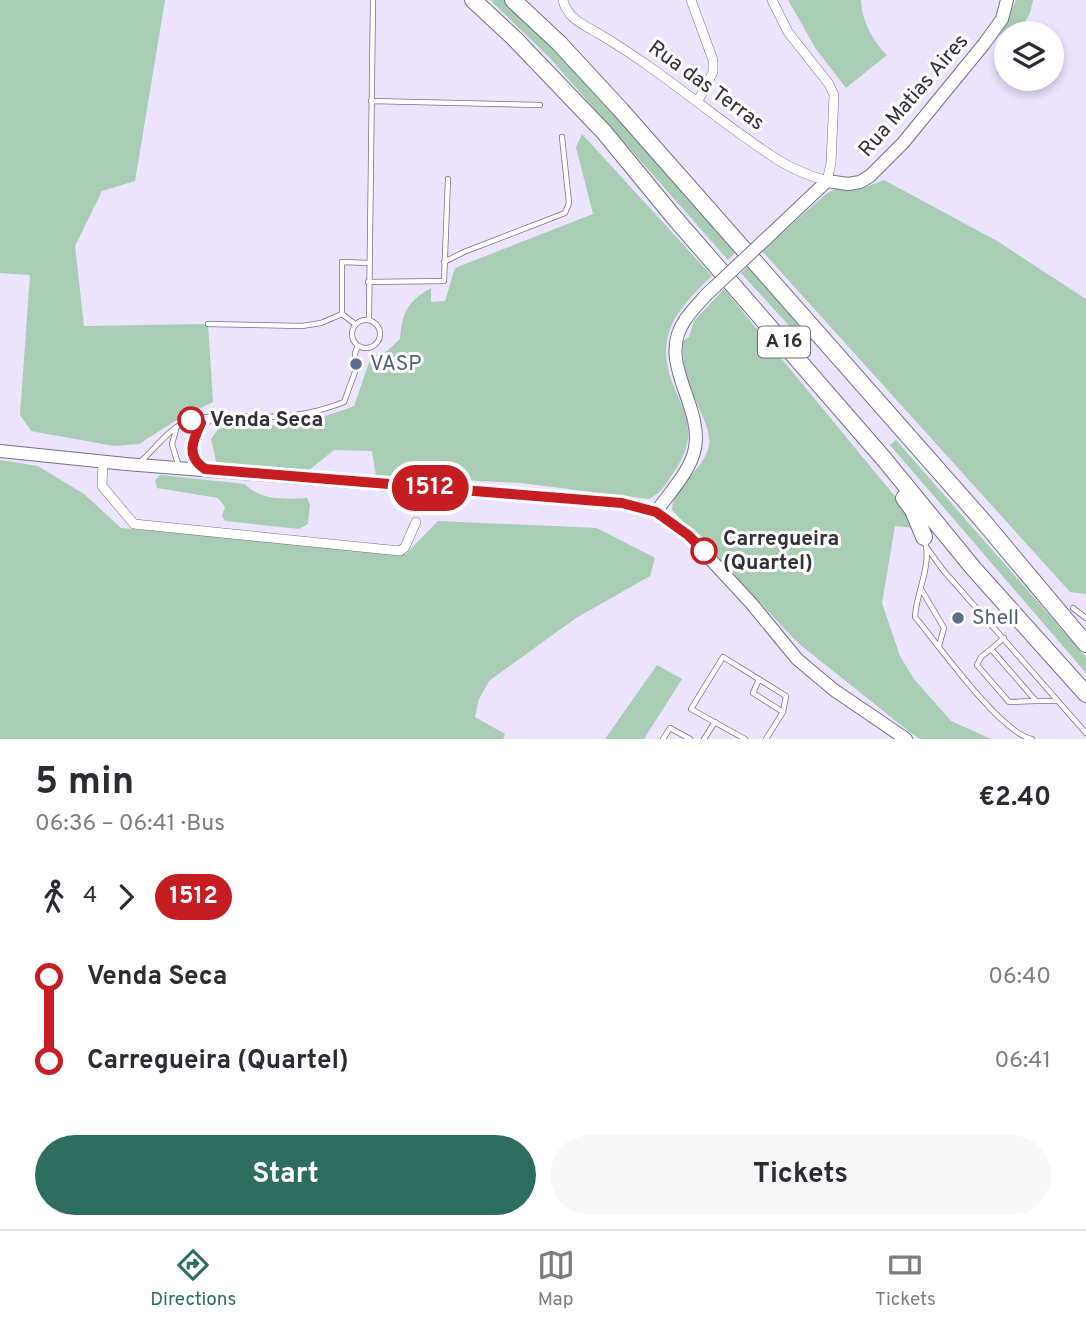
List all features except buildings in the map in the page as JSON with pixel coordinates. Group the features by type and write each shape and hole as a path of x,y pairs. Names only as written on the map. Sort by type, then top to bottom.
{"highway":[{"name":"A 16","path":"473,0 523,47 604,132 673,216 884,458 974,569 1086,694"},
{"name":"A 16","path":"513,0 559,43 620,109 983,521 1086,644"},
{"path":"884,458 890,480 913,510 925,542"},
{"path":"983,521 1062,603 1079,613"}],"main road":[{"name":"Rua Matias Aires","path":"827,181 848,184 860,182 870,176 903,144 984,44 1002,19 1007,0"},
{"path":"656,512 692,461 696,447 697,427 675,361 679,330 706,295 827,181"},
{"path":"0,451 103,462 185,463 205,469 622,503 656,512 688,535 704,551 797,659 898,737"}],"street":[{"name":"Rua das Terras","path":"563,0 567,12 576,21 633,54 768,154 799,173 827,181"},
{"path":"691,0 713,60 713,72 698,101"},
{"path":"772,0 788,32 829,84 834,95 831,163 827,181"},
{"path":"103,462 102,486 134,524 400,551 405,547 416,522"}],"lane":[{"path":"369,319 373,0"},
{"path":"371,101 540,105"},
{"path":"444,262 565,212 569,204 562,137"},
{"path":"368,282 443,281 448,179"},
{"path":"341,314 342,262 369,263"},
{"path":"208,324 302,326 321,323 341,314"},
{"path":"341,314 355,324"},
{"path":"369,319 377,325 377,344 368,348 358,346 352,338 355,324 369,319"},
{"path":"135,464 188,421 215,417 270,417 320,411 344,402 355,372 355,353 358,346"},
{"path":"199,427 215,417"},
{"path":"197,419 201,423 192,440 193,451 198,464 205,469"},
{"path":"178,427 172,444 185,463 193,451"},
{"path":"925,542 915,617 1004,723 1024,738 1031,739"},
{"path":"925,542 943,570 1086,733"},
{"path":"920,588 944,628 939,646"},
{"path":"1004,638 981,657 977,665 1001,693 1009,702 1059,701"},
{"path":"991,649 1036,701"},
{"path":"745,739 691,709 723,657 786,696 783,712 766,739"},
{"path":"759,679 753,693 783,712"},
{"path":"704,739 715,722"},
{"path":"663,739 670,728 688,739"}],"green space":[{"path":"0,0 165,0 135,181 102,191 75,246 84,326 208,324 213,402 175,421 139,444 114,446 31,431 20,415 30,275 0,273"},
{"path":"490,0 505,0 594,92 736,252 728,260 548,56"},
{"path":"788,0 861,0 869,30 887,55 846,88 816,49"},
{"path":"1016,0 1033,0 1026,21 1007,21"},
{"path":"582,134 712,276 684,305 669,331 666,359 687,419 688,435 685,452 657,494 649,499 521,483 376,476 372,451 334,450 308,471 217,465 211,439 219,428 288,424 354,406 371,357 387,351 400,339 407,309 423,293 431,288 431,302 445,301 455,268 593,214 576,147"},
{"path":"884,180 997,241 1086,299 1086,594 1070,592 762,251 827,193 840,187 866,187"},
{"path":"748,266 799,324 792,329 741,273"},
{"path":"724,289 907,511 915,528 895,526 882,603 900,656 914,679 951,721 991,739 920,739 911,733 798,643 672,510 678,492 702,462 709,445 705,421 687,379 682,342 689,337 694,321"},
{"path":"896,440 1086,657 1086,673 890,445"},
{"path":"0,460 38,466 84,494 121,528 406,554 438,521 597,528 655,558 650,576 576,618 489,681 479,699 475,717 505,734 503,739 0,739"},
{"path":"160,475 245,484 251,490 274,498 307,498 310,505 308,524 299,529 225,521 222,516 225,507 218,498 157,488 155,480"},
{"path":"657,665 682,679 644,739 605,739"}],"bus line":[{"name":"1512","path":"191,420 197,419 201,423 192,440 192,448 198,464 205,469 498,495 622,503 656,512 688,535 704,551"}],"place":[{"name":"VASP","path":"356,364"},
{"name":"Venda Seca","path":"191,420"},
{"name":"Carregueira (Quartel)","path":"704,551"},
{"name":"Shell","path":"958,618"}]}
